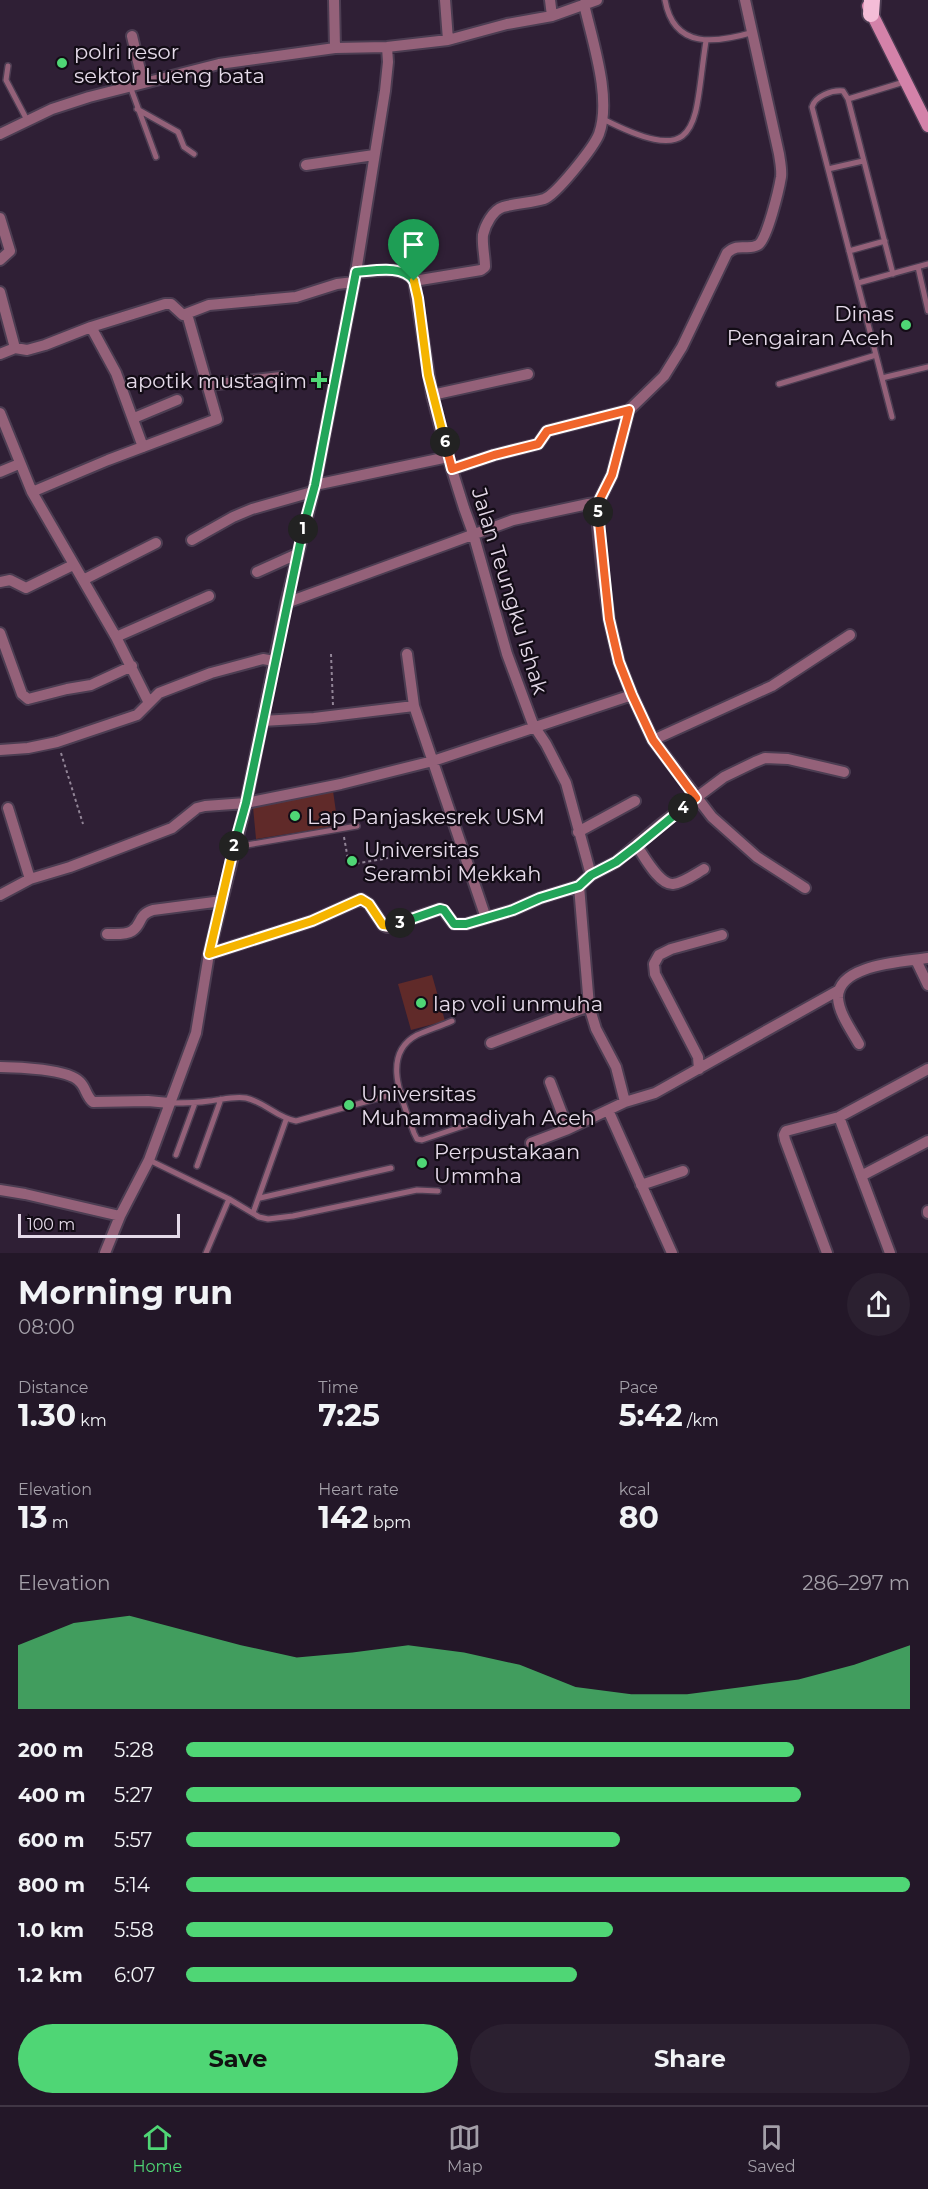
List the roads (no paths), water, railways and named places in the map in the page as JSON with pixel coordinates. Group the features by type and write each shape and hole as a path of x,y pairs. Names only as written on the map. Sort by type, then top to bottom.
{"main road":[{"path":"870,5 928,126"}],"street":[{"path":"334,0 335,48"},
{"path":"445,0 448,40"},
{"path":"550,0 552,16"},
{"path":"0,134 27,120 89,97 219,64 335,48 387,47 448,40 507,24 552,16 597,0"},
{"path":"452,469 538,444 547,431 629,410 664,376 682,347 727,253 736,246 756,247 761,243 782,175 746,0"},
{"path":"0,354 15,348 27,350 45,345 91,327 169,303 179,313 187,314 209,305 296,297 355,277 400,270 408,273 414,281 481,270 485,267 483,235 494,213 503,207 544,199 552,195 591,150 599,133 602,84 584,4"},
{"path":"132,36 143,83"},
{"path":"105,1253 120,1216 149,1160 195,1033 209,954 246,803 286,603 313,489 355,277 386,81 387,47"},
{"path":"306,165 374,155"},
{"path":"0,218 10,251 0,260"},
{"name":"Jalan Teungku Ishak","path":"414,281 432,395 448,457 473,533 507,654 535,728 566,783 591,875"},
{"path":"0,292 15,348"},
{"path":"32,492 143,447 218,420 187,314"},
{"path":"91,327 116,373 143,447"},
{"path":"432,395 528,374"},
{"path":"208,385 281,377"},
{"path":"134,418 177,400"},
{"path":"629,410 612,475 598,503 598,527 609,619 619,662 653,740 696,798 712,817 743,846 805,888"},
{"path":"0,413 32,492 116,637 149,703"},
{"path":"192,540 233,517 313,489 448,457"},
{"path":"0,472 19,464"},
{"path":"286,603 513,520 598,503"},
{"path":"83,580 156,543"},
{"path":"257,572 297,554"},
{"path":"0,582 10,580 26,588 73,565"},
{"path":"116,637 209,596"},
{"path":"0,633 4,652 22,694 28,699 91,685 132,666"},
{"path":"653,740 772,686 850,635"},
{"path":"407,654 414,706 486,918"},
{"path":"0,750 28,748 57,742 137,715 159,693 218,670 263,659 274,661"},
{"path":"0,895 30,879 70,867 172,828 197,808 246,803 341,784 433,761 632,695"},
{"path":"262,721 414,706"},
{"path":"209,954 312,921 361,899 369,904 383,925 387,927 440,909 444,910 454,924 459,925 486,918 579,886 591,875 616,862 724,777 765,758 788,759 844,772"},
{"path":"578,832 635,801"},
{"path":"8,808 30,879"},
{"path":"637,846 653,870 666,883 673,884 704,869"},
{"path":"579,886 589,1006 596,1029 616,1067 625,1102"},
{"path":"107,934 128,933 133,930 142,914 153,910 222,901"},
{"path":"699,1069 698,1057 655,974 654,964 659,955 671,949 722,935"},
{"path":"859,1044 838,1000 839,990 844,980 856,973 882,965 928,958"},
{"path":"916,960 928,986"},
{"path":"531,1143 568,1129 625,1102 655,1093 839,990"},
{"path":"491,1043 589,1006"},
{"path":"0,1067 47,1070 74,1078 79,1080 88,1098 93,1102 169,1103"},
{"path":"827,1253 784,1135 786,1131 839,1117 928,1069"},
{"path":"550,1082 568,1129"},
{"path":"608,1110 672,1253"},
{"path":"839,1117 890,1253"},
{"path":"861,1176 928,1141"},
{"path":"641,1185 683,1171"},
{"path":"0,1190 120,1216"}],"lane":[{"path":"665,0 671,20 689,37 706,41 736,38 754,33"},
{"path":"601,118 655,140 670,141 684,135 693,123 698,104 706,41"},
{"path":"8,66 6,80 27,120"},
{"path":"848,99 907,82"},
{"path":"130,86 156,157"},
{"path":"892,417 812,107 816,99 839,90 843,91 848,99 893,274"},
{"path":"137,109 178,132 184,147 194,154"},
{"path":"828,169 863,161"},
{"path":"849,251 885,241"},
{"path":"858,283 928,264"},
{"path":"918,267 928,311"},
{"path":"779,384 876,355"},
{"path":"882,378 928,367"},
{"path":"234,848 357,826"},
{"path":"452,1021 416,1036 407,1044 397,1061 396,1070 400,1092 417,1139 430,1138 484,1119"},
{"path":"169,1103 246,1098 258,1101 286,1120 296,1121 400,1092"},
{"path":"197,1166 221,1099"},
{"path":"176,1155 195,1103"},
{"path":"253,1214 286,1120"},
{"path":"149,1160 229,1199 253,1214 268,1219 293,1216 417,1190 438,1191"},
{"path":"260,1198 391,1168"},
{"path":"206,1253 229,1199"}],"place":[{"name":"polri resor sektor Lueng bata","path":"62,63"},
{"name":"Dinas Pengairan Aceh","path":"906,325"},
{"name":"apotik mustaqim","path":"319,380"},
{"name":"Lap Panjaskesrek USM","path":"295,816"},
{"name":"Universitas Serambi Mekkah","path":"352,861"},
{"name":"lap voli unmuha","path":"421,1003"},
{"name":"Universitas Muhammadiyah Aceh","path":"349,1105"},
{"name":"Perpustakaan Ummha","path":"422,1163"}]}
